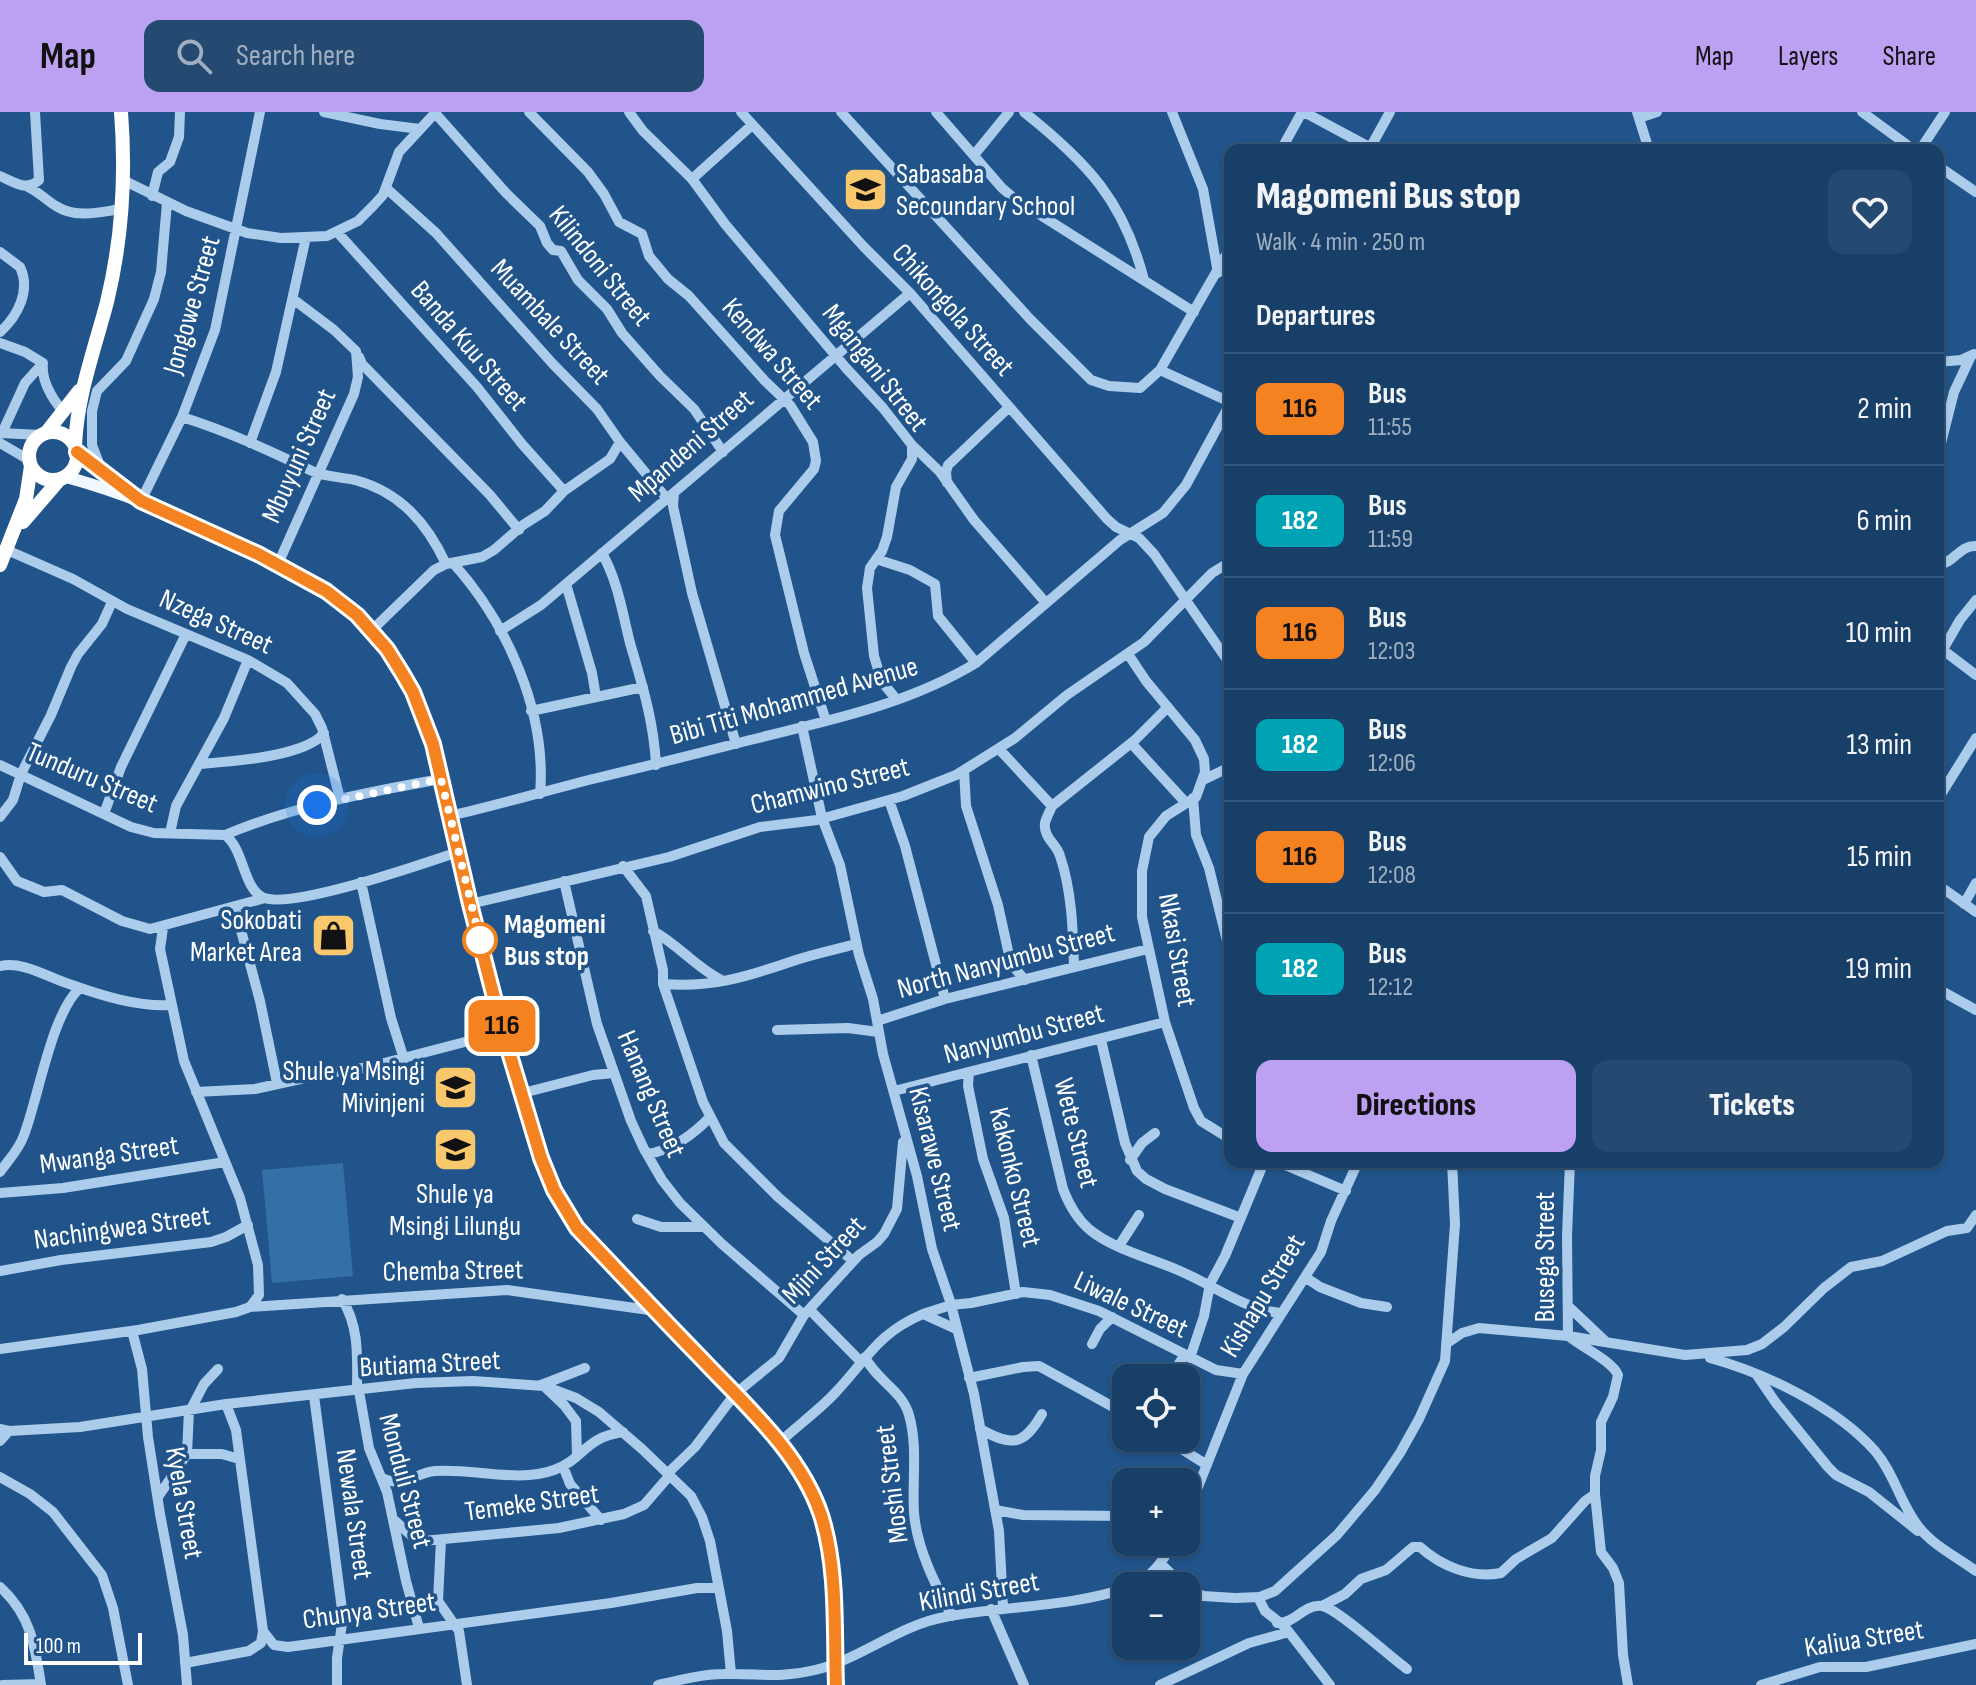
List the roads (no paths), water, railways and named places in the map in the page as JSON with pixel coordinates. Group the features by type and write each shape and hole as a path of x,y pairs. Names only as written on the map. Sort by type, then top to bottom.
{"highway":[{"path":"13,536 36,505 76,463 76,417 107,301 122,209 121,112"},
{"path":"0,565 26,499 30,449 82,388"},
{"path":"43,434 63,434 76,449"},
{"path":"30,463 43,478 63,478"}],"main road":[{"path":"76,449 141,501"},
{"path":"63,478 141,501 278,564 326,591 357,615 387,649 413,692 433,744 503,1032 541,1158 554,1190 577,1228 735,1394 779,1443 807,1484 820,1514 827,1542 832,1580 836,1685"}],"street":[{"path":"28,187 37,183 40,174 35,112"},
{"path":"152,196 158,172 170,162 179,137 180,112"},
{"name":"Jongowe Street","path":"141,501 182,417 215,330 260,112"},
{"path":"324,112 420,129"},
{"name":"Kendwa Street","path":"529,112 588,172 619,222 642,234 649,256 668,279 689,296 790,405 810,436 816,461 811,475 779,511 775,535 804,653 826,721"},
{"name":"Mgangani Street","path":"629,112 643,131 692,179 725,224 912,445 912,459 896,487 885,542 870,568 867,588 870,640 882,682 897,700"},
{"name":"Chikongola Street","path":"741,112 910,293 1107,519 1116,527 1133,533"},
{"path":"841,112 1030,319 1091,380 1109,386 1140,388 1160,370 1224,260"},
{"path":"936,112 1015,199 1194,312"},
{"path":"974,155 1009,112"},
{"path":"1024,112 1080,162 1113,201 1144,280"},
{"path":"1172,112 1203,189 1218,273"},
{"path":"1284,144 1303,112 1361,144"},
{"path":"1373,144 1390,112"},
{"path":"1647,144 1638,115 1657,112"},
{"path":"1862,112 1906,144"},
{"path":"1924,144 1945,112"},
{"path":"123,180 167,203 238,230 281,238 338,233 366,214 386,188 399,152 436,113"},
{"name":"Kilindoni Street","path":"436,113 506,193 540,226 547,243 553,250 561,251 578,280 607,309 622,333 660,376 694,409 723,452"},
{"path":"692,179 752,125"},
{"path":"1944,170 1976,192"},
{"path":"0,176 28,187 58,208 71,213 122,209"},
{"name":"Muambale Street","path":"386,188 436,233 541,352 597,409 633,458 671,496"},
{"path":"104,474 92,445 92,411 97,391 126,361 158,290 167,203"},
{"name":"Banda Kuu Street","path":"338,233 477,387 564,491"},
{"path":"250,443 276,372 306,237"},
{"path":"0,252 20,267 24,284 20,304 0,332"},
{"name":"Mpandeni Street","path":"500,631 526,616 566,584 910,293"},
{"path":"293,299 356,351 362,364 490,495 519,530"},
{"path":"0,343 43,363"},
{"name":"Mbuyuni Street","path":"278,564 354,394 358,377 356,351"},
{"path":"1944,361 1974,354"},
{"path":"1944,431 1954,392 1974,354"},
{"path":"43,363 42,372 52,399 63,411"},
{"path":"1,436 25,383 43,363"},
{"path":"1160,370 1224,400"},
{"path":"354,394 381,382"},
{"path":"947,483 948,465 1008,408"},
{"name":"Bibi Titi Mohammed Avenue","path":"449,816 826,721 936,686 976,663 1120,540 1163,513 1177,497 1224,414"},
{"path":"182,417 250,443 317,474 373,485 406,505 428,530 449,564 484,601 500,631 531,711 540,758 540,794"},
{"path":"1,436 43,434"},
{"path":"1,436 30,463"},
{"path":"371,631 421,581 449,564 482,557 508,540 545,511 564,491 610,459 620,442"},
{"path":"912,445 933,464 974,520 1046,603"},
{"path":"610,459 633,458"},
{"path":"671,496 692,593 736,744"},
{"path":"1133,533 1154,554 1224,656"},
{"path":"1944,563 1964,547 1976,546"},
{"name":"Nzega Street","path":"7,550 73,579 112,602 248,660 287,683 315,714 324,733 340,799"},
{"path":"602,553 616,582 650,713 656,765"},
{"path":"876,559 910,570 935,584 938,616 976,663"},
{"name":"Chamwino Street","path":"470,904 669,857 760,827 822,818 889,800 946,779 999,749 1067,695 1128,654 1168,620 1184,599 1216,568 1224,565"},
{"path":"566,584 596,697"},
{"path":"1944,644 1976,600"},
{"path":"0,817 13,800 21,774 78,654 102,624 112,602"},
{"path":"104,814 121,767 186,634"},
{"path":"1128,654 1201,749 1203,780 1224,770"},
{"path":"1944,654 1976,675"},
{"path":"170,833 176,806 224,718 248,660"},
{"path":"531,711 643,687"},
{"path":"1074,967 1065,876 1060,852 1048,839 1045,824 1052,806 1131,743 1168,707"},
{"name":"Kisarawe Street","path":"802,726 822,818 840,865 856,944 904,1136 917,1176 932,1249 951,1305 969,1378 999,1531 1003,1607"},
{"path":"199,764 302,748 313,744 324,733"},
{"path":"1944,789 1976,738"},
{"path":"1131,743 1190,801 1196,835 1209,868 1224,929"},
{"path":"999,749 1052,806"},
{"name":"Tunduru Street","path":"0,765 131,827 154,833 225,835"},
{"path":"964,770 964,791 998,905 1013,969 1025,980"},
{"path":"265,898 255,891 237,850 225,835 269,818 340,799 441,779"},
{"path":"946,779 964,791"},
{"name":"Nkasi Street","path":"1203,780 1201,790 1190,801 1157,824 1145,848 1140,889 1148,949 1165,1022 1194,1108 1201,1121 1224,1135"},
{"path":"889,800 905,846 945,999"},
{"path":"0,857 17,881 44,892 62,890 137,927 163,928 265,898 292,897 361,882 458,852"},
{"path":"623,866 646,896 668,1004 710,1117 724,1143 758,1179 853,1261"},
{"name":"Hanang Street","path":"564,881 597,1024 647,1154 662,1180 704,1227 807,1312"},
{"path":"361,882 391,1018 404,1059"},
{"path":"1964,904 1976,883"},
{"path":"1944,889 1976,912"},
{"path":"235,908 247,945 277,1083"},
{"path":"163,928 160,949 184,1061 248,1225 258,1265 257,1301 250,1307"},
{"path":"653,931 677,946 707,973 725,982"},
{"path":"663,984 686,986 725,982 856,944"},
{"name":"North Nanyumbu Street","path":"878,1027 945,999 1148,949"},
{"path":"0,966 30,967 41,975 80,988 149,1005 171,1005"},
{"path":"1006,985 1013,969"},
{"path":"0,1172 21,1144 65,1006 80,988"},
{"path":"1944,992 1976,1010"},
{"name":"Nanyumbu Street","path":"894,1091 1165,1022"},
{"path":"777,1030 878,1027"},
{"path":"196,1092 245,1090 404,1059 503,1032"},
{"path":"1101,1040 1130,1160 1146,1179 1241,1218"},
{"name":"Wete Street","path":"1031,1055 1068,1204 1091,1231 1210,1284 1255,1308 1281,1313"},
{"name":"Kakonko Street","path":"969,1072 968,1086 983,1159 1004,1218 1016,1294"},
{"path":"523,1093 593,1075 614,1073"},
{"path":"647,1154 660,1153 694,1132 710,1117"},
{"path":"694,1132 718,1132"},
{"path":"1130,1160 1142,1143 1155,1133"},
{"name":"Mjini Street","path":"669,1474 695,1447 735,1394 779,1358 807,1312 853,1261 877,1242 897,1209 904,1136"},
{"name":"Mwanga Street","path":"0,1193 63,1188 225,1162"},
{"path":"1181,1364 1204,1316 1210,1284 1262,1168"},
{"path":"1298,1168 1346,1191"},
{"name":"Kishapu Street","path":"1208,1460 1243,1374 1321,1252 1331,1221 1356,1168"},
{"path":"1200,1594 1258,1597 1286,1584 1320,1552 1375,1490 1400,1453 1445,1361 1455,1224 1452,1168"},
{"name":"Busega Street","path":"1570,1168 1567,1236 1569,1336 1680,1355 1740,1352 1762,1344 1847,1270 1882,1261 1947,1231 1967,1228 1976,1215"},
{"path":"897,1209 912,1202 922,1206"},
{"path":"1119,1246 1139,1215"},
{"path":"637,1219 661,1227 704,1227"},
{"name":"Nachingwea Street","path":"0,1271 61,1260 211,1242 248,1225"},
{"path":"1305,1277 1320,1287 1361,1303 1387,1307"},
{"name":"Chemba Street","path":"0,1349 132,1331 250,1307 342,1299 507,1290 656,1311"},
{"name":"Liwale Street","path":"923,1314 951,1305 1016,1294 1033,1292 1050,1295 1112,1317 1216,1370 1243,1374"},
{"name":"Monduli Street","path":"342,1299 357,1338 358,1391 369,1448 382,1478 419,1628"},
{"path":"1569,1307 1605,1341"},
{"name":"Moshi Street","path":"807,1312 863,1360 903,1401 909,1415 914,1451 917,1527 932,1579 952,1616"},
{"path":"779,1443 837,1392 876,1343 893,1329 923,1314 956,1329"},
{"path":"1092,1344 1100,1329 1112,1317"},
{"path":"1446,1344 1462,1333 1479,1328 1569,1336 1612,1365 1618,1375 1613,1397 1601,1422 1595,1494 1601,1552 1619,1583 1622,1646 1628,1685"},
{"name":"Kyela Street","path":"132,1331 142,1369 187,1685"},
{"path":"1700,1355 1755,1372 1826,1411 1857,1434 1881,1460 1919,1528 1942,1548"},
{"path":"969,1378 1039,1366 1112,1406"},
{"path":"577,1455 576,1421 543,1386 585,1368"},
{"path":"158,1497 187,1454 190,1410 198,1393 218,1369"},
{"path":"1755,1372 1797,1431 1836,1475 1869,1492 1976,1571"},
{"name":"Butiama Street","path":"4,1430 80,1427 226,1404 448,1381 543,1386 576,1398 623,1432 691,1496 702,1517 719,1588 731,1674"},
{"name":"Newala Street","path":"314,1396 343,1617 337,1685"},
{"name":"Chunya Street","path":"226,1404 236,1430 263,1631 274,1645 288,1647 611,1603 697,1588 719,1588"},
{"path":"980,1429 1003,1441 1017,1440 1029,1434 1042,1414"},
{"path":"0,1441 4,1430"},
{"path":"382,1478 401,1483 437,1470 535,1475 563,1466 599,1437 623,1432"},
{"path":"1192,1452 1208,1460 1200,1481"},
{"path":"187,1454 222,1454 239,1459"},
{"path":"563,1466 570,1484 601,1520"},
{"name":"Temeke Street","path":"393,1519 414,1538 423,1541 559,1528 601,1520 639,1508 669,1474"},
{"path":"0,1477 53,1512 102,1575 113,1608 128,1685"},
{"path":"1277,1623 1286,1623 1307,1609 1322,1606 1345,1594 1361,1579 1386,1570 1415,1547 1420,1547 1441,1563 1471,1573 1501,1573 1516,1559 1552,1538 1595,1494"},
{"path":"995,1510 1023,1515 1112,1516"},
{"path":"441,1540 438,1601 461,1638 467,1685"},
{"path":"1152,1572 1165,1556"},
{"path":"1161,1564 1169,1572"},
{"path":"0,1587 20,1607 27,1623 41,1684 2,1685"},
{"name":"Kilindi Street","path":"658,1685 713,1680 731,1674 782,1677 835,1664 923,1622 1003,1607 1071,1601 1112,1591"},
{"path":"1258,1597 1265,1611 1289,1632 1330,1685"},
{"path":"1322,1606 1407,1669"},
{"path":"991,1609 1024,1685"},
{"path":"461,1638 472,1620"},
{"path":"185,1658 199,1659 249,1651 261,1643 263,1631"},
{"path":"1160,1685 1249,1643 1289,1632"},
{"name":"Kaliua Street","path":"1761,1685 1820,1667 1866,1667 1976,1644"},
{"path":"741,1685 754,1676"}],"place":[{"name":"Sabasaba Secoundary School","path":"865,190"},
{"name":"Sokobati Market Area","path":"333,936"},
{"name":"Magomeni Bus stop","path":"480,940"},
{"name":"Shule ya Msingi Mivinjeni","path":"456,1087"},
{"name":"Shule ya Msingi Lilungu","path":"455,1150"}]}
